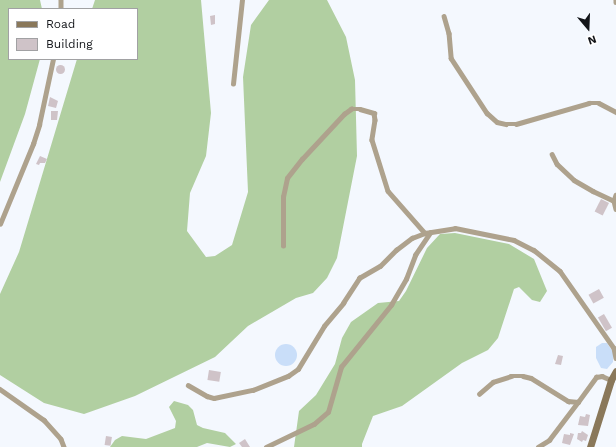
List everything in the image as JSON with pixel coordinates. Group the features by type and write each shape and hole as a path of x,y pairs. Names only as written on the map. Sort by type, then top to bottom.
{"street":[{"path":"233,84 242,0"},
{"path":"444,16 449,33 451,58 486,113 490,118 497,122 516,124 589,103 599,103 616,112"},
{"path":"0,224 33,144 39,124 53,60"},
{"path":"283,246 283,197 287,178 302,159 344,114 351,110 360,109 374,113 375,120 372,140 388,191 427,233"},
{"path":"552,154 557,164 574,180 614,201"},
{"path":"616,195 614,201 616,209"},
{"path":"188,384 207,396 214,398 253,390 288,376 298,369 324,326 343,303 359,278 380,266 396,250 412,238 427,233 455,228 514,240 534,250 560,271 614,348 616,358"},
{"path":"266,447 314,424 328,412 341,367 392,305 406,279 415,255 427,233"},
{"path":"590,447 611,380 616,371"},
{"path":"480,394 493,382 511,376 523,376 531,378 568,401 578,402"},
{"path":"538,447 549,440 596,377 602,376 611,380"},
{"path":"0,389 44,420 60,439 64,447"}],"green space":[{"path":"0,0 40,0 42,8 8,8 8,60 40,60 25,114 0,182"},
{"path":"95,0 201,0 211,113 206,156 190,193 187,231 206,257 215,256 232,245 248,192 243,77 251,25 269,0 327,0 346,37 355,80 357,156 337,258 327,278 313,293 296,298 248,326 215,357 135,396 84,414 44,403 0,375 0,294 19,252 77,60 138,60 138,8 92,8"},
{"path":"455,233 509,244 534,259 547,291 540,302 532,300 519,287 514,289 498,338 488,350 462,363 402,406 373,416 362,447 294,447 299,411 316,395 335,364 342,338 351,322 378,303 399,301 406,291 427,248 440,234"},
{"path":"174,401 188,405 193,410 197,425 203,428 225,433 236,444 230,447 207,443 197,447 110,447 115,440 122,436 146,439 175,428 176,421 169,407"}],"water":[{"path":"602,343 607,343 613,352 613,362 607,369 601,368 596,358 596,347"},
{"path":"286,344 294,347 297,355 294,363 286,366 278,363 275,355 278,347"}],"building":[{"path":"215,15 215,24 211,25 210,16"},
{"path":"58,65 62,65 64,69 62,73 58,73 56,71 56,67"},
{"path":"50,97 58,101 56,108 48,106"},
{"path":"51,111 58,111 57,120 51,120"},
{"path":"40,156 47,159 45,163 40,163 39,165 36,164"},
{"path":"601,199 609,203 603,216 595,211"},
{"path":"599,289 604,298 593,304 589,295"},
{"path":"604,314 612,328 606,331 598,318"},
{"path":"558,355 563,356 561,365 555,364"},
{"path":"209,370 221,372 219,382 207,380"},
{"path":"586,414 590,415 588,426 578,425 580,416 585,417"},
{"path":"582,431 588,435 586,441 583,440 582,442 577,439 578,433 581,433"},
{"path":"570,433 574,434 570,445 562,443 564,434 570,435"},
{"path":"106,436 112,437 111,446 105,445"},
{"path":"245,439 250,447 242,447 239,443"}]}
